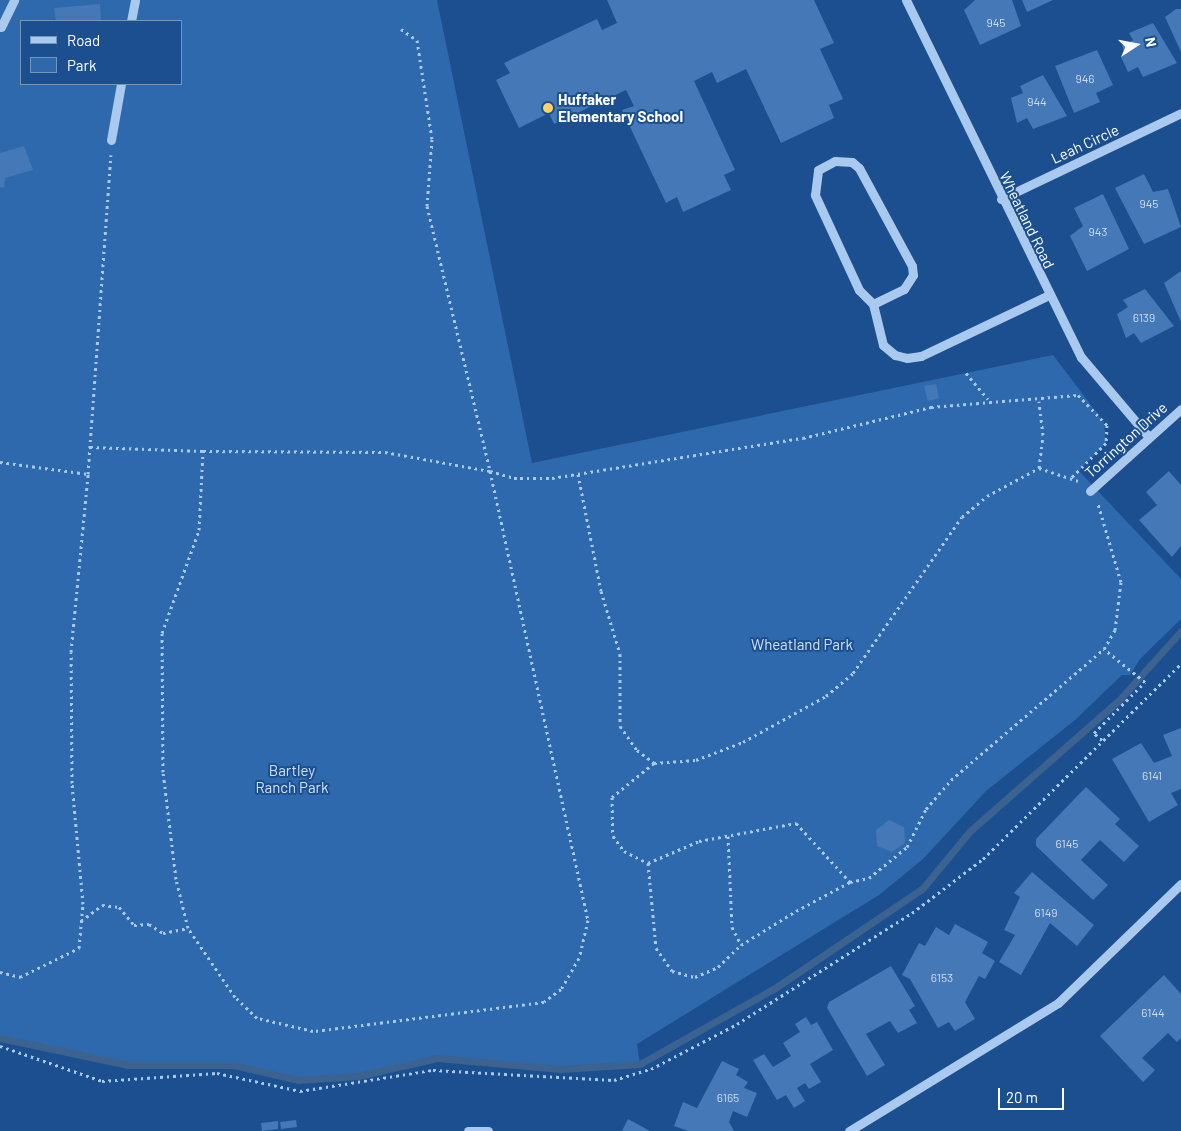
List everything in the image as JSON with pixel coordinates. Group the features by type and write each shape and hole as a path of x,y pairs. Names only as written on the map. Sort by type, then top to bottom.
{"street":[{"path":"2,27 14,0"},
{"path":"131,20 135,0"},
{"name":"Wheatland Road","path":"906,0 1001,199 1081,357 1148,436"},
{"path":"111,140 120,85"},
{"name":"Leah Circle","path":"1001,199 1181,113"},
{"path":"873,304 904,288 913,275 912,266 859,168 852,162 835,162 818,170 815,195 859,290 873,304 883,345 894,355 907,358 921,356 1049,295"},
{"name":"Torrington Drive","path":"1090,491 1148,436 1181,409"},
{"path":"849,1131 1058,1004 1181,884"},
{"path":"468,1131 488,1131"}],"path":[{"path":"203,451 199,530 162,633 163,772 176,878 188,928 235,997 257,1018 313,1031 544,1002 561,989 579,958 588,920 490,471 427,206 432,139 417,40 401,29"},
{"path":"0,972 20,977 79,948 81,921 72,784 71,652 88,474 111,140"},
{"path":"966,373 988,399"},
{"path":"90,446 203,451 385,452 490,471 514,478 578,474 803,438 930,406 988,399 1038,401 1078,395 1107,426 1106,443 1071,478"},
{"path":"1038,401 1043,435 1039,468"},
{"path":"0,462 88,474"},
{"path":"1039,468 1071,478 1090,491 1114,544 1121,582 1115,630 1104,649 951,780 926,809 907,847 869,878 850,882 740,946 718,967 695,977 672,971 656,948 648,863 624,851 613,836 610,816 612,798 654,763 696,760 743,742 826,696 853,673 962,517 987,496 1039,468"},
{"path":"578,474 601,592 620,654 620,726 637,750 654,763"},
{"path":"1102,740 1094,733 1145,682 1134,670 1104,649"},
{"path":"0,1046 102,1081 217,1073 300,1091 433,1070 614,1080 699,1048 912,913 984,859 1102,740 1181,664"},
{"path":"648,863 673,850 728,836 796,823 850,882"},
{"path":"728,836 732,927 740,946"},
{"path":"81,921 102,905 119,907 134,925 149,924 163,933 188,928"}],"green space":[{"name":"Bartley Ranch Park","path":"0,0 437,0 532,463 1053,355 1104,422 1106,443 1079,471 1181,579 1181,619 1140,659 1130,675 1122,675 1075,720 986,791 923,859 879,895 637,1044 640,1064 561,1069 437,1058 358,1076 298,1080 233,1065 128,1065 0,1038"}],"building":[{"name":"Huffaker Elementary School","path":"607,0 814,0 834,43 820,49 843,99 829,105 834,118 781,143 746,69 717,83 712,72 694,81 735,170 724,175 731,190 683,212 677,197 666,203 622,110 634,106 626,90 554,124 549,113 519,128 496,80 510,73 504,63 597,19 602,30 617,23"},
{"path":"975,0 1012,0 1021,26 980,45 964,10"},
{"path":"1022,0 1053,0 1027,12"},
{"path":"100,4 101,20 56,20 54,8"},
{"path":"1176,9 1181,9 1181,52 1165,17"},
{"path":"1153,23 1177,63 1143,77 1138,67 1128,72 1121,57 1125,54 1122,46 1133,40 1129,33"},
{"path":"1097,50 1113,85 1096,93 1100,102 1074,113 1055,66"},
{"path":"1043,75 1067,116 1033,129 1027,118 1017,123 1011,98 1023,93 1020,86"},
{"path":"24,146 33,170 5,178 4,188 0,187 0,153"},
{"path":"1144,174 1153,192 1168,189 1181,227 1144,244 1115,188"},
{"path":"1103,194 1129,249 1087,271 1070,236 1083,226 1074,208"},
{"path":"1181,271 1181,322 1164,283"},
{"path":"1145,289 1174,326 1141,343 1134,333 1126,338 1117,314 1128,307 1123,300"},
{"path":"936,384 939,398 928,401 924,386"},
{"path":"1169,471 1181,485 1181,546 1172,557 1139,520 1157,505 1146,492"},
{"path":"1181,728 1181,789 1171,793 1178,805 1149,822 1112,759 1141,743 1154,763 1172,756 1163,735"},
{"path":"1086,787 1120,819 1115,824 1139,846 1124,862 1100,840 1081,860 1108,885 1093,900 1036,846 1036,839"},
{"path":"889,820 904,827 905,843 892,852 877,846 876,830"},
{"path":"1032,872 1094,925 1077,946 1050,923 1021,975 999,962 1015,935 1004,930 1020,897 1014,893"},
{"path":"955,924 988,942 982,953 995,961 985,979 979,976 965,1002 975,1019 955,1031 949,1022 938,1028 910,979 902,975 919,943 925,946 936,927 949,935"},
{"path":"891,966 915,1006 909,1010 917,1023 898,1033 890,1021 866,1034 885,1065 867,1076 827,1008 829,1002"},
{"path":"1164,975 1181,994 1181,1038 1177,1042 1168,1033 1142,1058 1155,1070 1143,1082 1100,1036"},
{"path":"806,1017 811,1025 817,1022 833,1050 810,1064 821,1082 809,1089 805,1083 797,1088 805,1101 794,1108 786,1095 777,1100 753,1060 764,1054 773,1067 791,1056 783,1043 800,1032 795,1024"},
{"path":"722,1061 739,1069 736,1075 748,1082 744,1088 757,1093 747,1117 733,1111 729,1122 734,1131 688,1131 674,1126 683,1102 697,1108"},
{"path":"628,1119 650,1131 622,1131"},
{"path":"296,1120 297,1127 281,1129 280,1122"},
{"path":"278,1121 278,1129 262,1131 261,1123"}],"waterway":[{"path":"0,1038 128,1065 233,1065 298,1080 358,1076 437,1058 561,1069 640,1064 775,988 922,889 970,831 1120,699 1181,631"}],"place":[{"name":"Huffaker Elementary School","path":"548,108"}],"park label":[{"name":"Wheatland Park","path":"802,645"}]}
